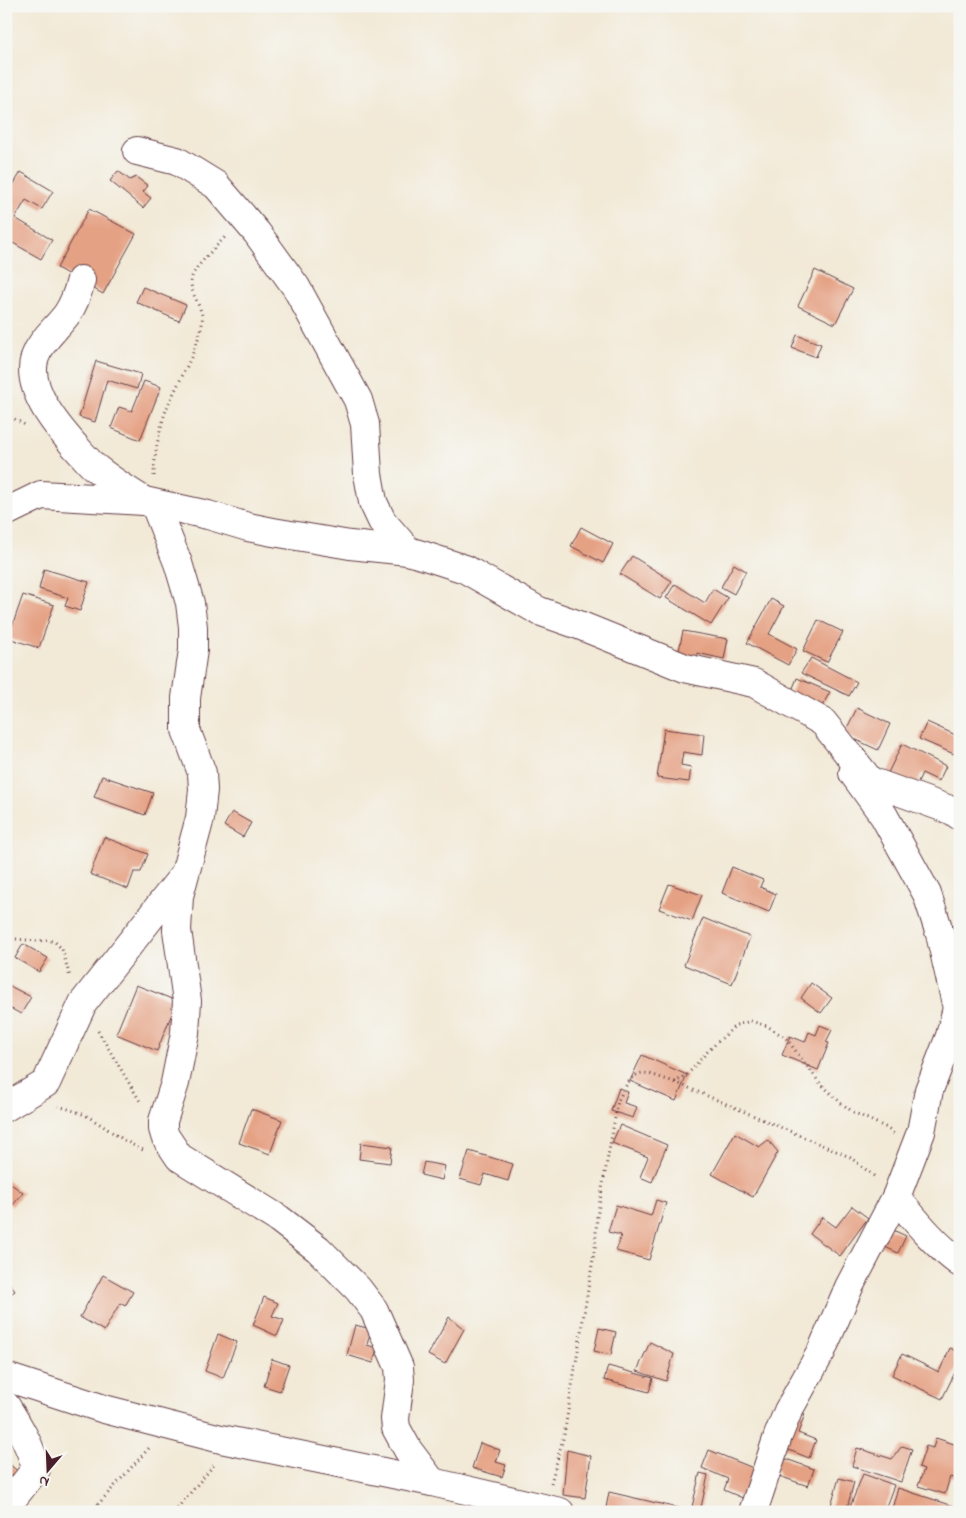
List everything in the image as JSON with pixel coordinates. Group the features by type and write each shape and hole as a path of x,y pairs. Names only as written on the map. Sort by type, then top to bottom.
{"street":[{"path":"137,151 177,161 216,185 257,233 296,287 358,400 364,424 368,474 373,502 382,521 408,551"},
{"path":"81,280 76,297 67,314 43,342 35,358 35,381 41,400 65,435 96,468 149,503 178,563 190,603 193,627 194,650 186,698 186,730 187,738 202,773 203,800 179,896 177,930 187,1000 185,1033 176,1083 163,1121 165,1136 179,1157 279,1220 318,1249 358,1288 374,1310 399,1367 400,1380 394,1419 396,1428 408,1450 432,1482"},
{"path":"6,512 41,495 149,503 208,515 273,532 350,545 408,551 465,569 540,611 686,668 754,683 823,722 870,781 952,811 960,816"},
{"path":"753,1512 788,1411 821,1352 849,1287 896,1196 924,1120 934,1073 955,1019 957,1008 940,934 927,894 884,816 812,716"},
{"path":"6,1107 46,1084 82,1003 184,875"},
{"path":"896,1196 941,1249 960,1263"},
{"path":"6,1377 104,1409 234,1442 432,1482 552,1510"},
{"path":"6,1406 18,1425 33,1456 36,1469 6,1507"}],"path":[{"path":"149,503 156,451 167,408 194,349 202,322 200,306 193,293 192,277 197,268 243,216"},
{"path":"676,1082 687,1075 708,1051 736,1025 751,1021 768,1026 786,1038 819,1082 841,1103 853,1112 886,1128 913,1151"},
{"path":"552,1510 594,1247 597,1217 618,1101 624,1088 635,1076 644,1073 676,1082 850,1157 875,1176 896,1196"},
{"path":"57,1106 75,1111 94,1120 125,1142 143,1150 172,1146"},
{"path":"91,1512 169,1426"},
{"path":"174,1512 234,1442"}],"building":[{"path":"118,171 130,180 136,177 148,186 143,192 151,198 143,208 110,181"},
{"path":"21,172 53,191 42,209 26,200 15,218 52,240 41,259 6,239 6,197"},
{"path":"89,209 136,234 103,294 57,268"},
{"path":"815,270 853,289 835,324 798,306"},
{"path":"143,287 186,305 179,321 136,302"},
{"path":"797,335 821,344 816,357 792,348"},
{"path":"96,361 141,374 137,389 107,380 95,422 79,417"},
{"path":"144,381 161,387 140,440 111,428 119,407 132,411"},
{"path":"581,527 613,544 603,563 571,546"},
{"path":"632,556 672,581 660,599 620,574"},
{"path":"734,564 746,571 734,594 721,587"},
{"path":"44,569 89,582 80,611 65,606 68,598 39,589"},
{"path":"675,584 705,603 713,589 728,598 711,625 666,598"},
{"path":"23,595 54,605 39,648 8,638"},
{"path":"771,599 784,606 769,634 797,649 788,665 747,643"},
{"path":"818,620 843,632 827,662 803,651"},
{"path":"683,631 728,639 724,659 697,653 695,664 677,660"},
{"path":"811,658 857,682 849,696 801,673"},
{"path":"797,678 830,692 822,706 791,693"},
{"path":"857,708 890,724 878,750 844,734"},
{"path":"927,722 960,737 960,742 954,754 919,739"},
{"path":"664,729 704,734 702,755 683,752 681,765 691,767 689,782 657,778"},
{"path":"902,744 946,766 939,781 922,773 916,786 885,779"},
{"path":"102,776 153,793 145,815 94,797"},
{"path":"232,812 251,823 243,837 224,826"},
{"path":"104,837 148,854 141,872 134,872 128,889 90,874"},
{"path":"732,867 763,880 760,887 776,894 769,912 722,893"},
{"path":"669,884 702,895 692,921 659,909"},
{"path":"703,918 750,937 732,984 684,965"},
{"path":"23,944 48,958 39,972 15,958"},
{"path":"811,983 832,998 821,1013 801,998"},
{"path":"6,984 31,997 21,1014 6,1006"},
{"path":"136,985 177,1001 157,1051 116,1034"},
{"path":"820,1025 832,1030 826,1042 829,1043 818,1070 782,1055 790,1036 805,1042 809,1032 816,1035"},
{"path":"642,1055 687,1075 676,1101 630,1081"},
{"path":"619,1088 628,1092 624,1103 637,1107 633,1118 611,1111"},
{"path":"251,1109 282,1120 270,1154 239,1143"},
{"path":"620,1125 667,1145 652,1182 640,1177 648,1157 612,1143"},
{"path":"735,1133 759,1147 768,1140 778,1152 753,1197 712,1174"},
{"path":"361,1143 392,1147 390,1163 359,1159"},
{"path":"469,1151 513,1164 508,1181 485,1174 481,1185 460,1179"},
{"path":"424,1162 445,1166 442,1180 421,1175"},
{"path":"6,1180 23,1193 12,1206 6,1201"},
{"path":"656,1200 666,1203 649,1260 616,1251 621,1235 608,1232 616,1205 651,1216"},
{"path":"852,1206 868,1218 840,1256 810,1234 822,1217 836,1227"},
{"path":"878,1223 906,1236 898,1253 881,1245"},
{"path":"103,1275 133,1292 125,1306 120,1303 104,1331 80,1317"},
{"path":"6,1279 15,1291 6,1297"},
{"path":"264,1297 278,1303 272,1316 284,1320 277,1336 253,1325"},
{"path":"449,1317 464,1329 445,1364 428,1355"},
{"path":"355,1325 371,1329 367,1345 377,1348 373,1363 347,1355"},
{"path":"599,1328 616,1332 611,1355 594,1351"},
{"path":"218,1334 237,1342 223,1378 205,1371"},
{"path":"650,1342 674,1354 666,1381 637,1371"},
{"path":"950,1348 960,1353 960,1362 942,1399 892,1375 902,1354 939,1372"},
{"path":"272,1359 289,1365 280,1391 264,1386"},
{"path":"608,1366 653,1378 649,1392 604,1380"},
{"path":"785,1406 805,1414 798,1433 816,1440 809,1458 771,1443"},
{"path":"936,1438 960,1446 960,1480 950,1477 945,1494 918,1486 924,1469 919,1467 926,1446 933,1448"},
{"path":"480,1443 500,1450 496,1462 506,1465 502,1477 472,1468"},
{"path":"902,1446 912,1449 901,1482 852,1466 857,1448 892,1459"},
{"path":"567,1450 591,1456 585,1498 563,1495"},
{"path":"709,1450 758,1470 745,1499 724,1490 728,1479 702,1468"},
{"path":"772,1454 814,1469 808,1486 779,1476"},
{"path":"6,1461 23,1476 6,1485"},
{"path":"700,1473 708,1475 700,1512 623,1512 606,1508 609,1492 691,1511"},
{"path":"863,1474 894,1485 884,1512 848,1512"},
{"path":"839,1478 854,1482 846,1512 829,1512"},
{"path":"898,1488 960,1508 960,1512 913,1512 908,1510 908,1512 891,1512"}]}
